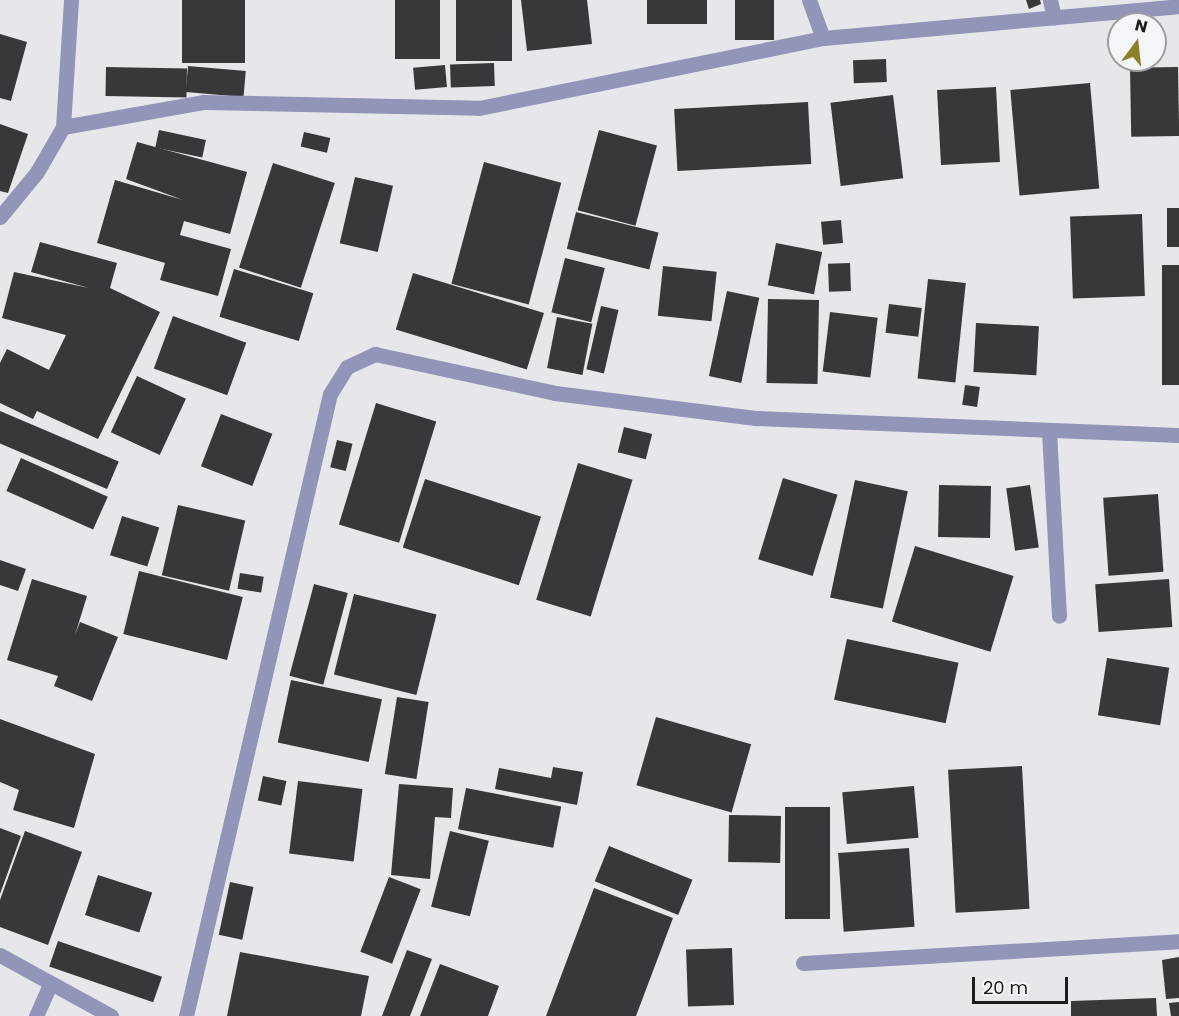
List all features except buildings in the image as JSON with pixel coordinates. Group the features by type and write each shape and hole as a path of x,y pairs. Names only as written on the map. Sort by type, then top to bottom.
{"street":[{"path":"0,218 37,172 63,127 70,0"},
{"path":"809,0 823,38"},
{"path":"1050,0 1054,18"},
{"path":"63,127 203,102 479,108 823,38 1179,6"},
{"path":"186,1016 330,394 347,367 375,354 555,393 757,418 1049,432 1179,435"},
{"path":"1049,432 1059,616"},
{"path":"803,963 1179,941"},
{"path":"0,955 50,985 111,1016"},
{"path":"36,1016 50,985"}]}
